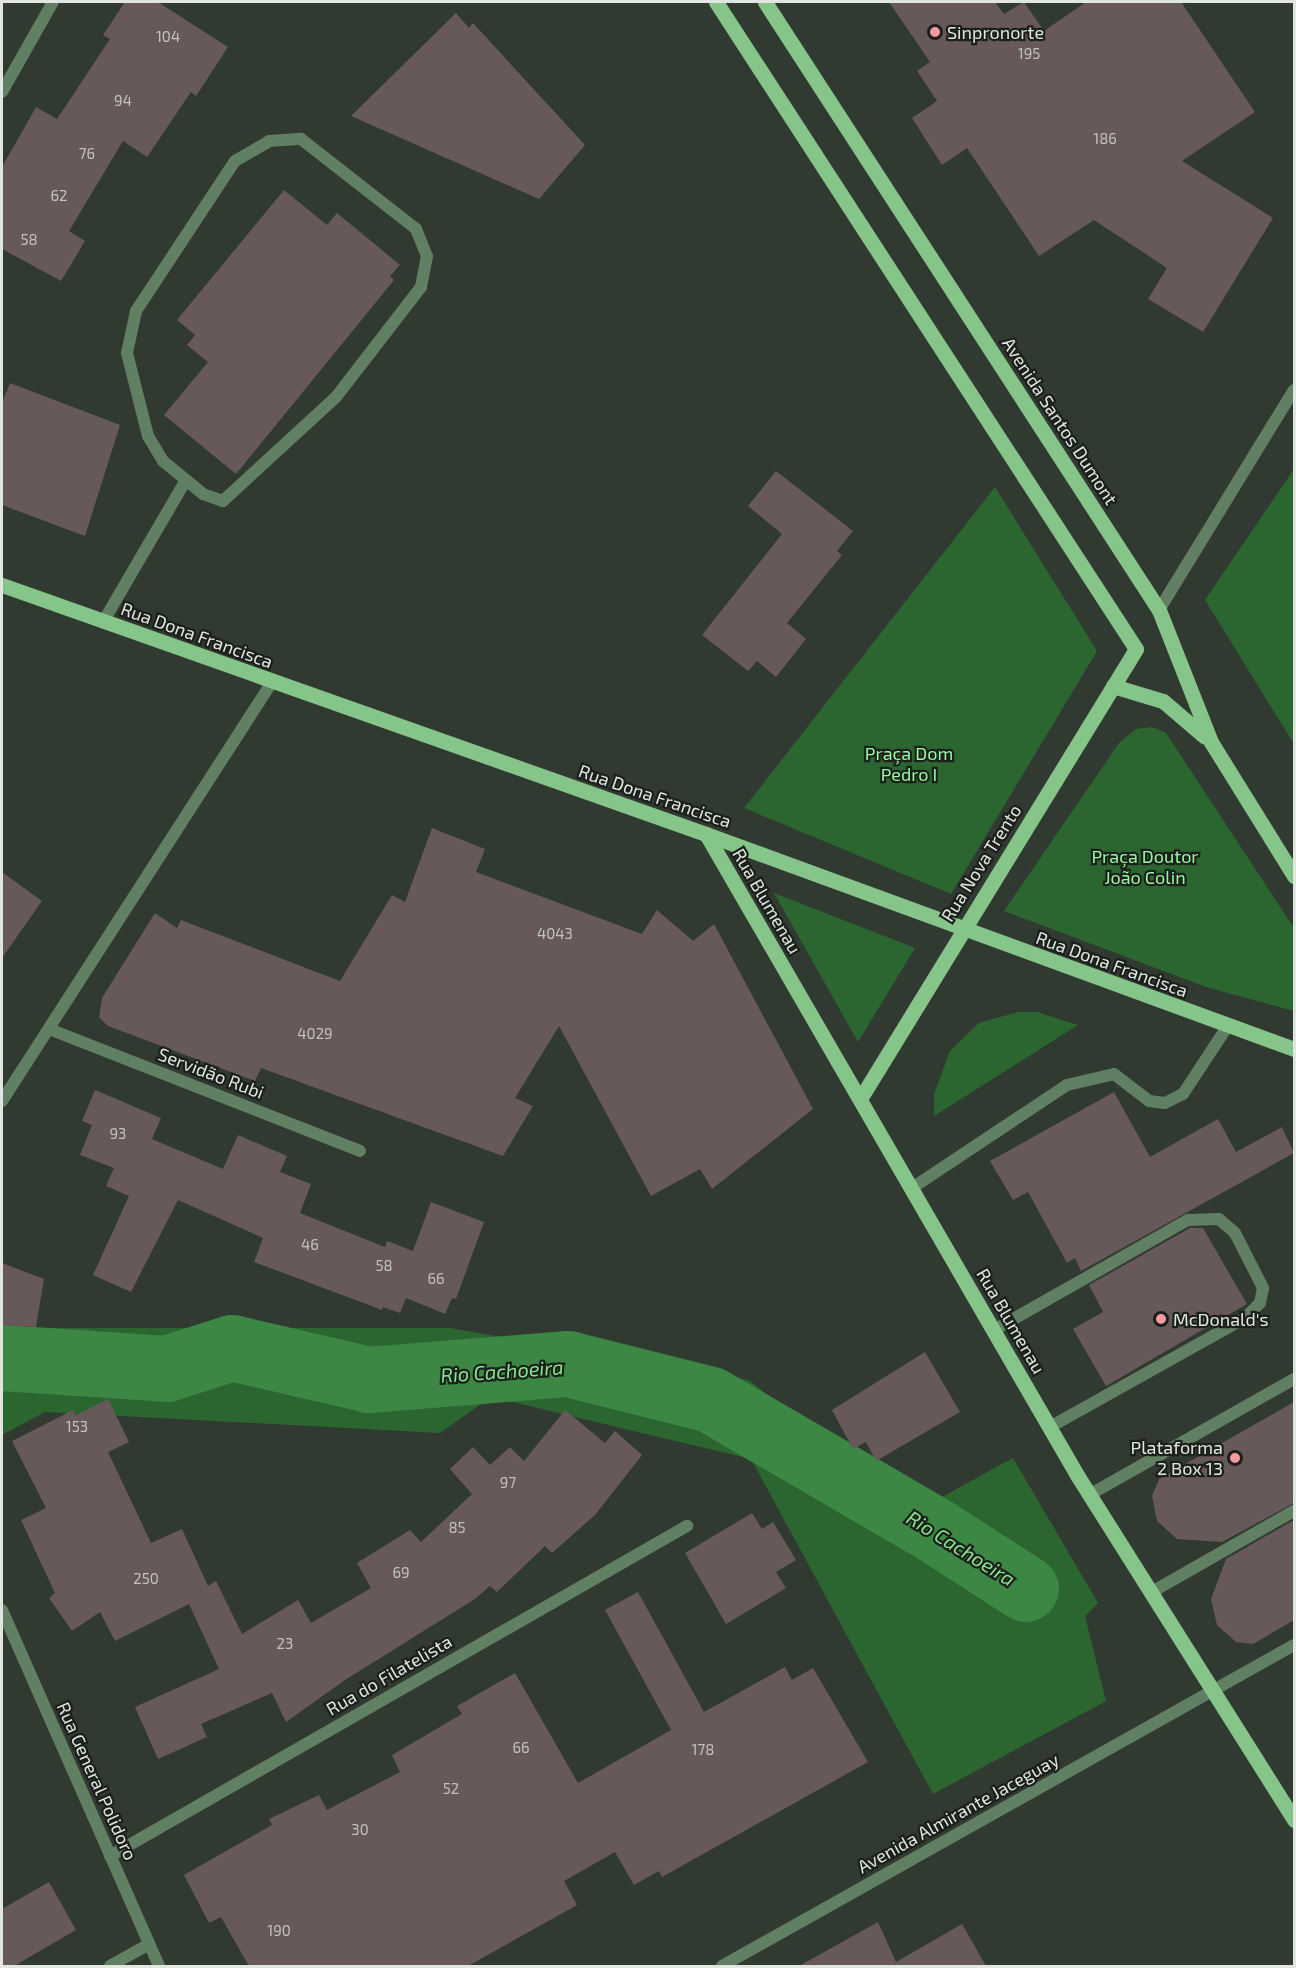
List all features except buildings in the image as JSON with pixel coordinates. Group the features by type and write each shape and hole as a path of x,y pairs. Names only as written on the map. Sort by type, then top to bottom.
{"main road":[{"name":"Rua Nova Trento","path":"716,2 1136,649 860,1098"},
{"name":"Avenida Santos Dumont","path":"765,2 1159,610 1211,742 1294,876"},
{"name":"Rua Dona Francisca","path":"2,585 271,683 706,834 1227,1027 1294,1049"},
{"path":"1113,686 1163,701 1211,742"},
{"name":"Rua Blumenau","path":"706,834 1089,1495 1294,1820"}],"street":[{"path":"2,92 53,2"},
{"path":"301,139 416,229 427,256 421,287 336,397 223,501 203,494 186,480 163,461 148,436 128,353 136,311 235,161 269,141 301,139"},
{"path":"1159,610 1294,390"},
{"path":"103,622 186,480"},
{"path":"2,1101 271,683"},
{"path":"912,1188 1067,1085 1114,1074 1149,1101 1165,1102 1183,1094 1227,1027"},
{"name":"Servidão Rubi","path":"49,1029 360,1151"},
{"path":"994,1330 1188,1220 1219,1219 1235,1233 1263,1288 1260,1303 1245,1318 1050,1427"},
{"path":"1089,1495 1294,1379"},
{"path":"1150,1593 1294,1511"},
{"name":"Rua do Filatelista","path":"110,1856 687,1526"},
{"name":"Rua General Polidoro","path":"2,1610 159,1966"},
{"name":"Avenida Almirante Jaceguay","path":"722,1966 1294,1645"},
{"path":"110,1966 148,1944"}],"green space":[{"path":"1294,469 1294,744 1205,600"},
{"name":"Praça Dom Pedro I","path":"995,487 1097,651 951,894 744,808"},
{"name":"Praça Doutor João Colin","path":"1152,727 1166,733 1294,928 1294,1011 1206,987 1004,911 1119,743 1136,729"},
{"path":"774,893 915,948 858,1042"},
{"path":"1018,1012 1037,1012 1078,1025 934,1116 934,1094 950,1051 979,1023"},
{"path":"2,1328 450,1328 749,1380 861,1470 924,1507 1013,1458 1098,1603 1085,1616 1106,1701 933,1794 751,1459 491,1397 440,1433 45,1412 2,1435"}],"waterway":[{"name":"Rio Cachoeira","path":"2,1358 167,1369 232,1348 369,1380 568,1364 711,1400 936,1531 1026,1589"}],"place":[{"name":"Sinpronorte","path":"935,32"},
{"name":"McDonald's","path":"1161,1319"},
{"name":"Plataforma 2 Box 13","path":"1235,1458"}]}
